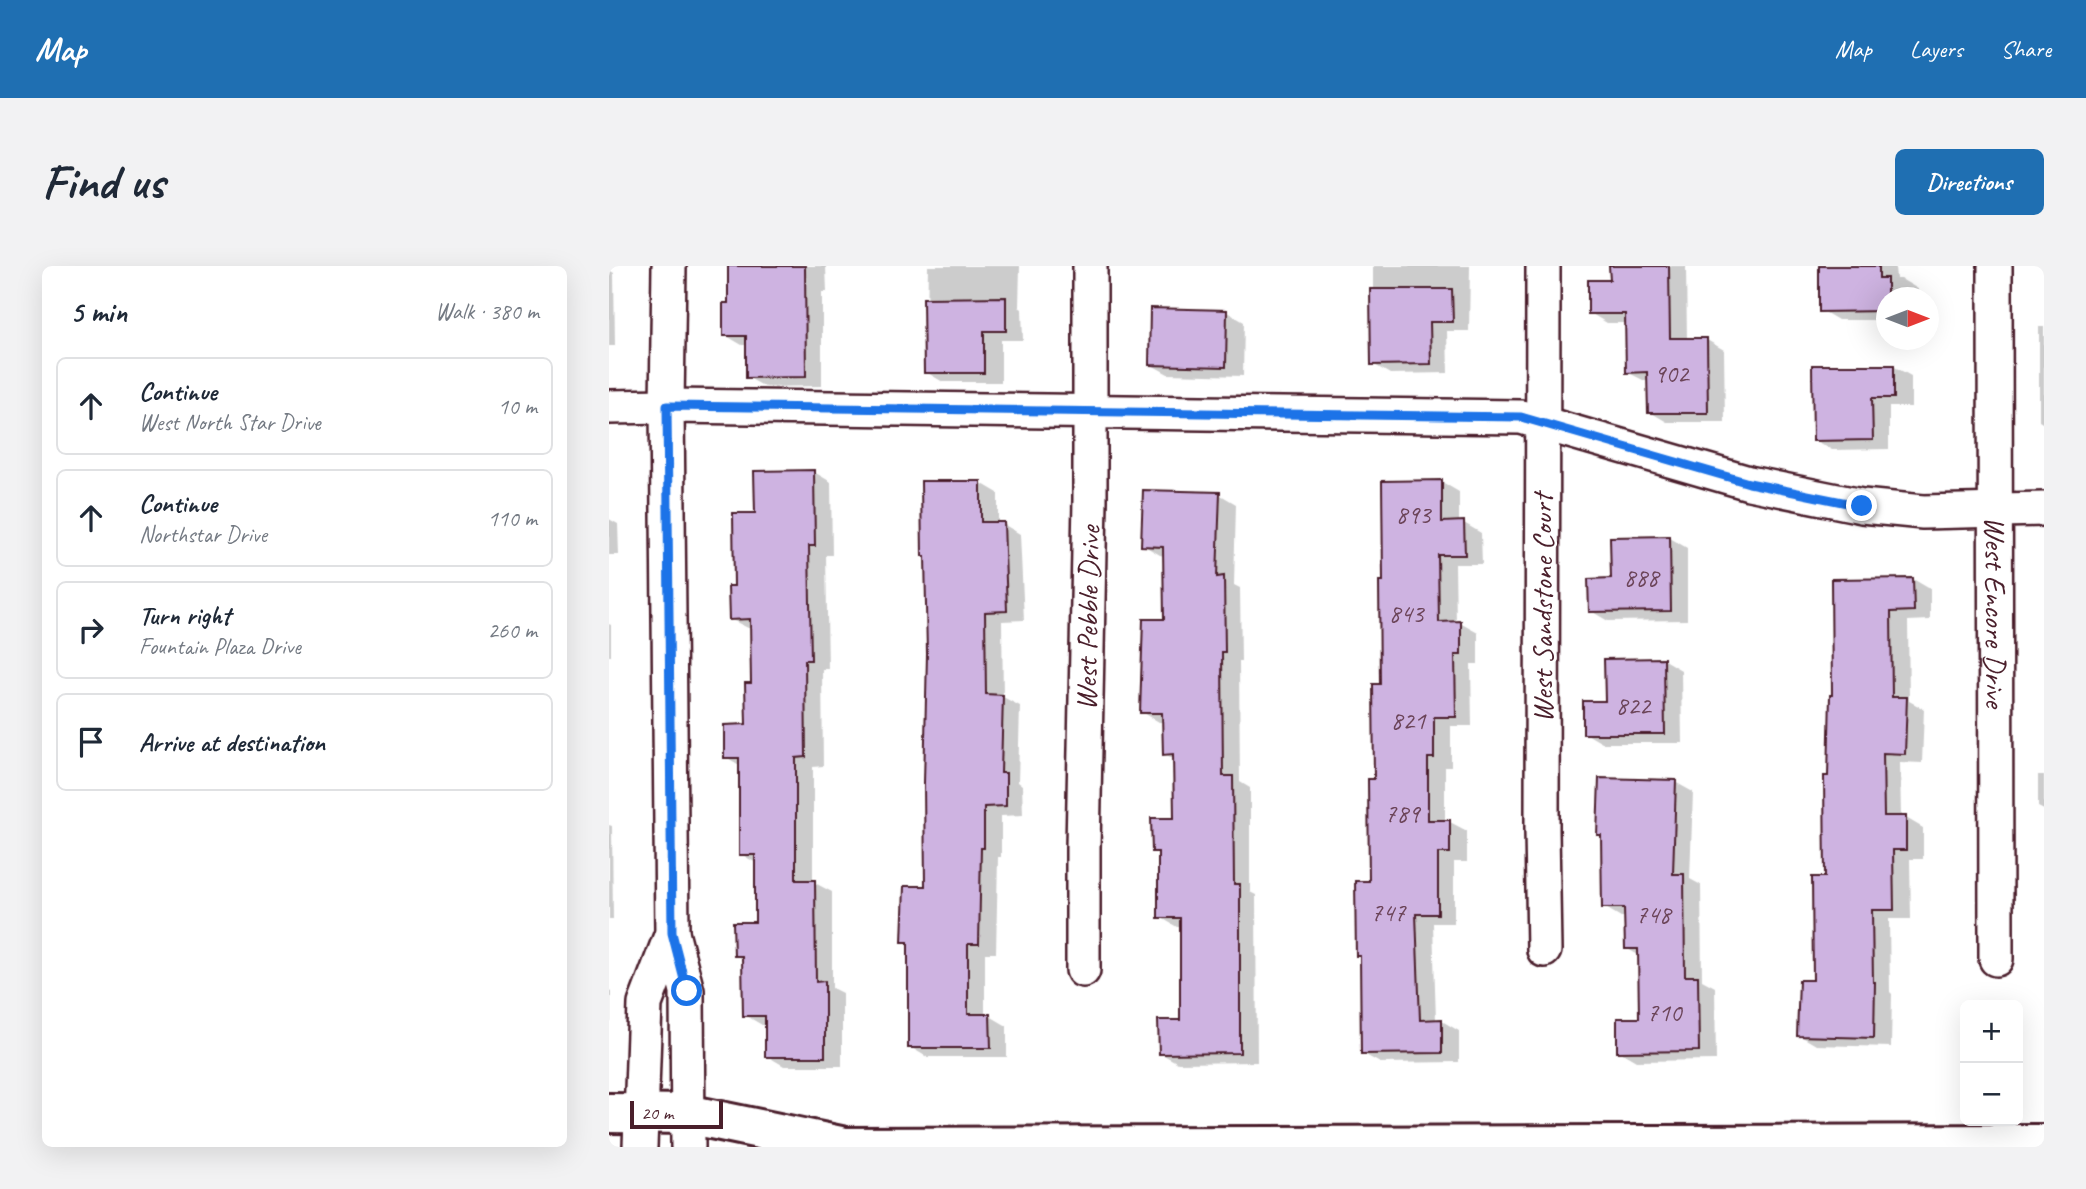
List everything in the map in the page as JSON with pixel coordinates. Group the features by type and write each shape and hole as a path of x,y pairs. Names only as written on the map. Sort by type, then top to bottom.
{"main road":[{"path":"629,1124 838,1147 2044,1144"}],"street":[{"path":"669,266 667,406 672,933 687,991 687,1131"},
{"name":"West Pebble Drive","path":"1083,970 1090,266"},
{"name":"West Sandstone Court","path":"1543,266 1544,950"},
{"name":"West Encore Drive","path":"1994,266 1996,958"},
{"path":"609,407 1521,417 1749,483 1862,506 1923,512 2044,509"},
{"path":"629,1124 645,1004 672,933"}],"building":[{"path":"728,266 805,266 806,377 746,378 746,336 723,336 723,303 728,303"},
{"path":"1609,266 1669,266 1670,338 1707,338 1708,413 1648,413 1647,372 1626,373 1625,314 1588,314 1588,280 1610,280"},
{"path":"1819,266 1879,266 1879,278 1887,278 1887,287 1876,287 1876,311 1819,312"},
{"path":"1370,289 1452,289 1453,322 1430,322 1431,364 1371,365"},
{"path":"1006,297 1006,331 984,331 984,373 924,373 923,298"},
{"path":"1150,308 1227,310 1226,367 1149,365"},
{"path":"1812,365 1894,365 1894,398 1872,398 1873,440 1813,441"},
{"path":"814,470 815,546 809,546 811,660 805,660 806,757 796,758 796,880 815,880 816,982 825,981 825,1057 765,1057 765,1016 743,1016 742,956 734,956 733,922 755,922 755,855 739,855 739,758 724,758 724,725 746,724 745,683 751,683 750,619 729,620 728,586 734,586 733,513 755,513 754,471"},
{"path":"1442,480 1442,522 1464,521 1465,555 1438,555 1439,622 1461,621 1461,655 1455,655 1456,717 1434,717 1434,758 1428,758 1428,820 1450,820 1450,853 1438,853 1438,914 1416,914 1420,1020 1442,1019 1442,1053 1361,1054 1360,956 1356,956 1355,881 1369,881 1368,779 1374,779 1373,684 1380,684 1382,481"},
{"path":"921,481 981,481 981,522 1004,522 1007,611 985,612 986,694 1003,695 1001,773 1006,773 1006,806 984,807 979,944 968,944 968,1014 990,1014 991,1048 908,1048 908,942 902,942 904,886 925,886 927,654"},
{"path":"1143,490 1220,492 1217,577 1224,576 1223,776 1233,776 1234,884 1240,884 1240,1053 1159,1054 1158,1020 1180,1020 1180,918 1158,918 1158,852 1152,852 1151,818 1174,818 1173,754 1163,755 1162,713 1140,713 1143,619 1164,619 1163,547 1141,546"},
{"path":"1670,536 1671,611 1589,612 1588,579 1611,578 1610,537"},
{"path":"1913,578 1914,611 1891,612 1892,697 1907,697 1905,754 1883,753 1884,816 1906,816 1906,850 1893,850 1894,910 1872,910 1874,1038 1797,1036 1799,980 1813,980 1812,877 1825,877 1824,776 1828,776 1832,695 1831,579"},
{"path":"1664,658 1665,734 1583,734 1583,701 1605,701 1604,659"},
{"path":"1599,778 1676,780 1673,874 1684,874 1685,976 1698,976 1699,1051 1617,1052 1617,1018 1639,1018 1638,949 1625,949 1624,908 1602,908 1601,835 1597,835"}],"route":[{"path":"687,991 672,933 667,406 1521,417 1749,483 1862,506"}]}
